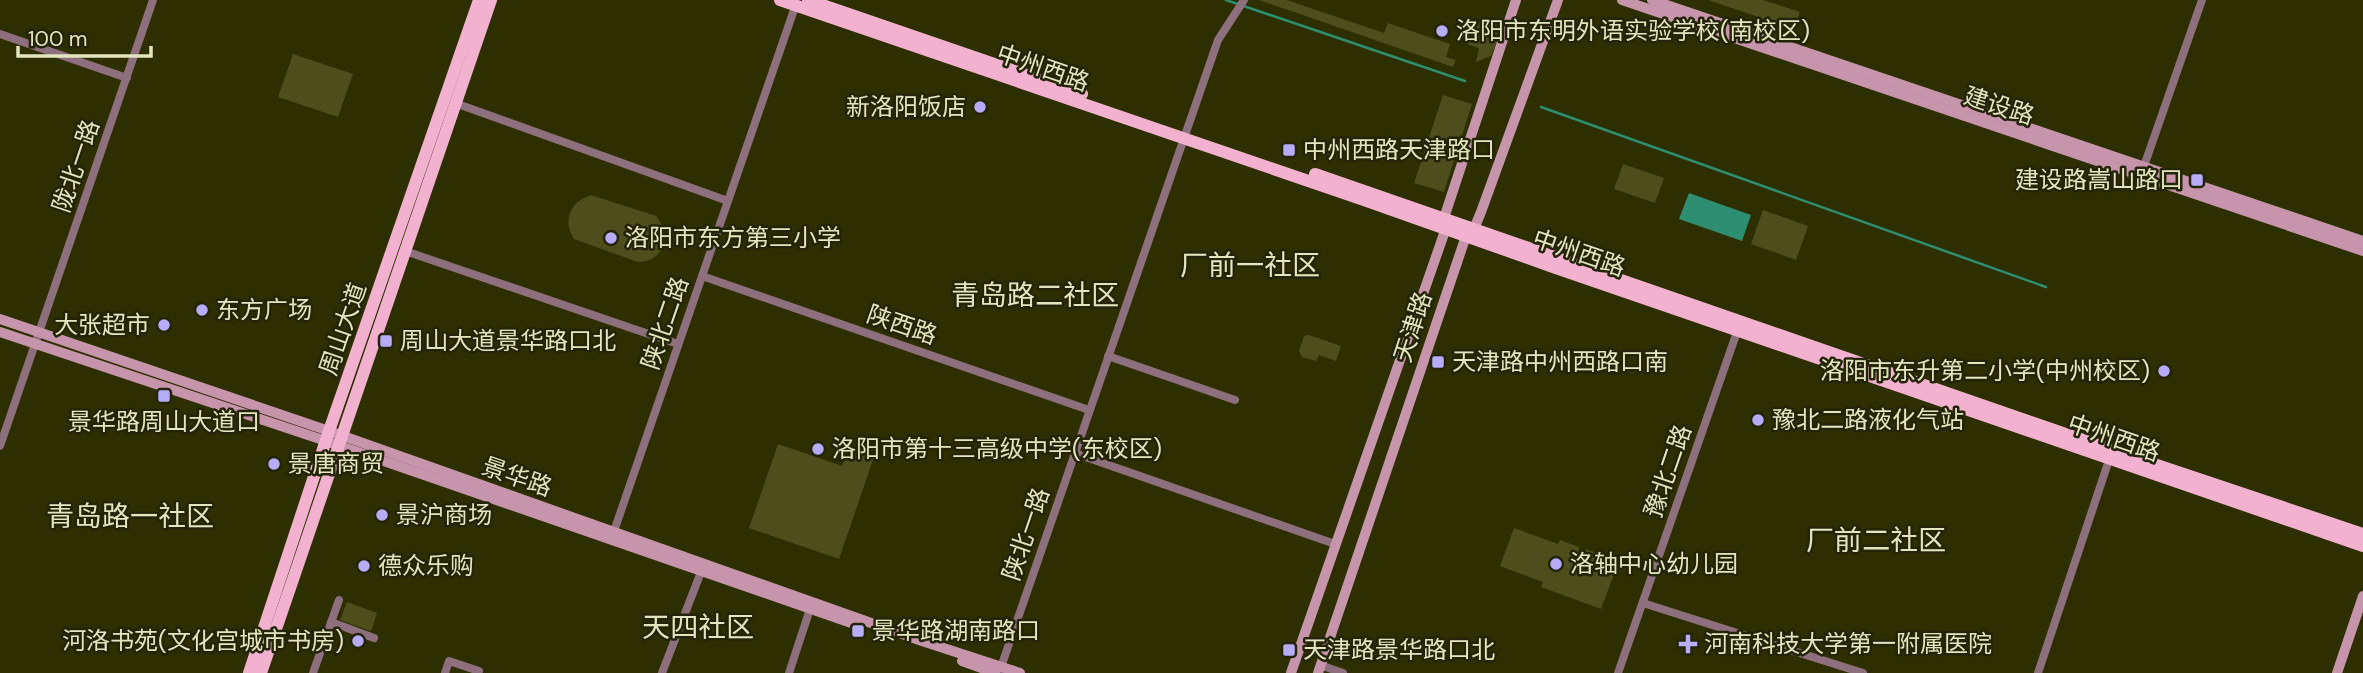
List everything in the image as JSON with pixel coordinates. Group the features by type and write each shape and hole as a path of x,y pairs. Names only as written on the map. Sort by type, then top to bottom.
{"main road":[{"name":"周山大道","path":"261,673 333,439 479,0"},
{"name":"周山大道","path":"249,673 333,439 405,251 491,0"},
{"name":"中州西路","path":"780,0 801,2 1445,223 2111,455 2363,546"},
{"name":"天津路","path":"1290,673 1445,223 1516,0"},
{"name":"天津路","path":"1319,669 1470,232 1558,0"},
{"name":"建设路","path":"1622,0 1907,98 2363,241"},
{"name":"建设路","path":"1652,0 2140,169 2363,251"},
{"name":"景华路","path":"0,319 37,338 999,671 1020,673"},
{"name":"景华路","path":"0,332 37,338"},
{"name":"中州西路","path":"2111,455 2363,534"},
{"name":"景华路","path":"612,536 701,572 811,606"},
{"path":"2337,673 2363,596"}],"street":[{"name":"陇北一路","path":"0,446 153,0"},
{"name":"陕北一路","path":"999,671 1218,40 1244,0"},
{"path":"2140,169 2196,0"},
{"path":"2140,169 2202,0"},
{"name":"陕北二路","path":"612,536 728,201 801,2"},
{"path":"0,34 127,78"},
{"path":"455,103 728,201"},
{"path":"405,251 678,344"},
{"name":"陕西路","path":"702,276 1089,410"},
{"name":"豫北二路","path":"1618,673 1738,326"},
{"path":"1108,356 1235,400"},
{"path":"1074,453 1335,544"},
{"path":"2038,673 2111,455"},
{"path":"662,673 701,572"},
{"path":"313,673 339,600"},
{"path":"1643,603 1863,673"},
{"path":"789,673 811,606"},
{"path":"331,622 374,638"},
{"path":"445,673 449,661 479,671"},
{"path":"1319,669 1343,673"}],"shaded area":[{"path":"1259,0 1287,0 1384,33 1388,23 1450,44 1446,57 1456,60 1453,67"},
{"path":"1708,0 1763,0 1800,12 1794,29"},
{"path":"1480,20 1503,28 1491,56 1476,62 1479,48 1467,44 1473,24 1478,26"},
{"path":"293,54 353,74 338,117 278,97"},
{"path":"1443,95 1472,104 1444,192 1414,183"},
{"path":"1623,164 1664,178 1655,203 1614,189"},
{"path":"1689,193 1751,215 1742,241 1679,219"},
{"path":"591,195 656,216 664,231 663,246 659,252 647,261 638,262 574,239 570,232 570,212 578,202"},
{"path":"1763,210 1808,226 1796,260 1751,244"},
{"path":"1309,335 1341,346 1336,361 1319,355 1316,361 1302,357 1299,351 1304,336"},
{"path":"778,444 842,466 848,449 874,457 839,559 749,528"},
{"path":"1514,528 1558,544 1560,540 1579,547 1578,551 1584,554 1586,549 1613,559 1612,564 1617,566 1601,609 1541,587 1543,582 1500,566"},
{"path":"347,602 377,613 371,631 340,620"}],"waterway":[{"path":"1226,0 1465,81"},
{"path":"1541,107 2046,287"}],"place":[{"name":"洛阳市东明外语实验学校(南校区)","path":"1442,31"},
{"name":"新洛阳饭店","path":"980,107"},
{"name":"中州西路天津路口","path":"1289,150"},
{"name":"建设路嵩山路口","path":"2197,180"},
{"name":"洛阳市东方第三小学","path":"611,238"},
{"name":"东方广场","path":"202,310"},
{"name":"大张超市","path":"164,325"},
{"name":"周山大道景华路口北","path":"386,341"},
{"name":"天津路中州西路口南","path":"1438,362"},
{"name":"洛阳市东升第二小学(中州校区)","path":"2164,371"},
{"name":"景华路周山大道口","path":"164,396"},
{"name":"豫北二路液化气站","path":"1758,420"},
{"name":"洛阳市第十三高级中学(东校区)","path":"818,449"},
{"name":"景唐商贸","path":"274,464"},
{"name":"景沪商场","path":"382,515"},
{"name":"洛轴中心幼儿园","path":"1556,564"},
{"name":"德众乐购","path":"364,566"},
{"name":"景华路湖南路口","path":"858,631"},
{"name":"河洛书苑(文化宫城市书房)","path":"358,641"},
{"name":"河南科技大学第一附属医院","path":"1688,644"},
{"name":"天津路景华路口北","path":"1289,650"}],"district":[{"name":"厂前一社区","path":"1250,265"},
{"name":"青岛路二社区","path":"1035,295"},
{"name":"青岛路一社区","path":"130,516"},
{"name":"厂前二社区","path":"1876,540"},
{"name":"天四社区","path":"698,627"}]}
